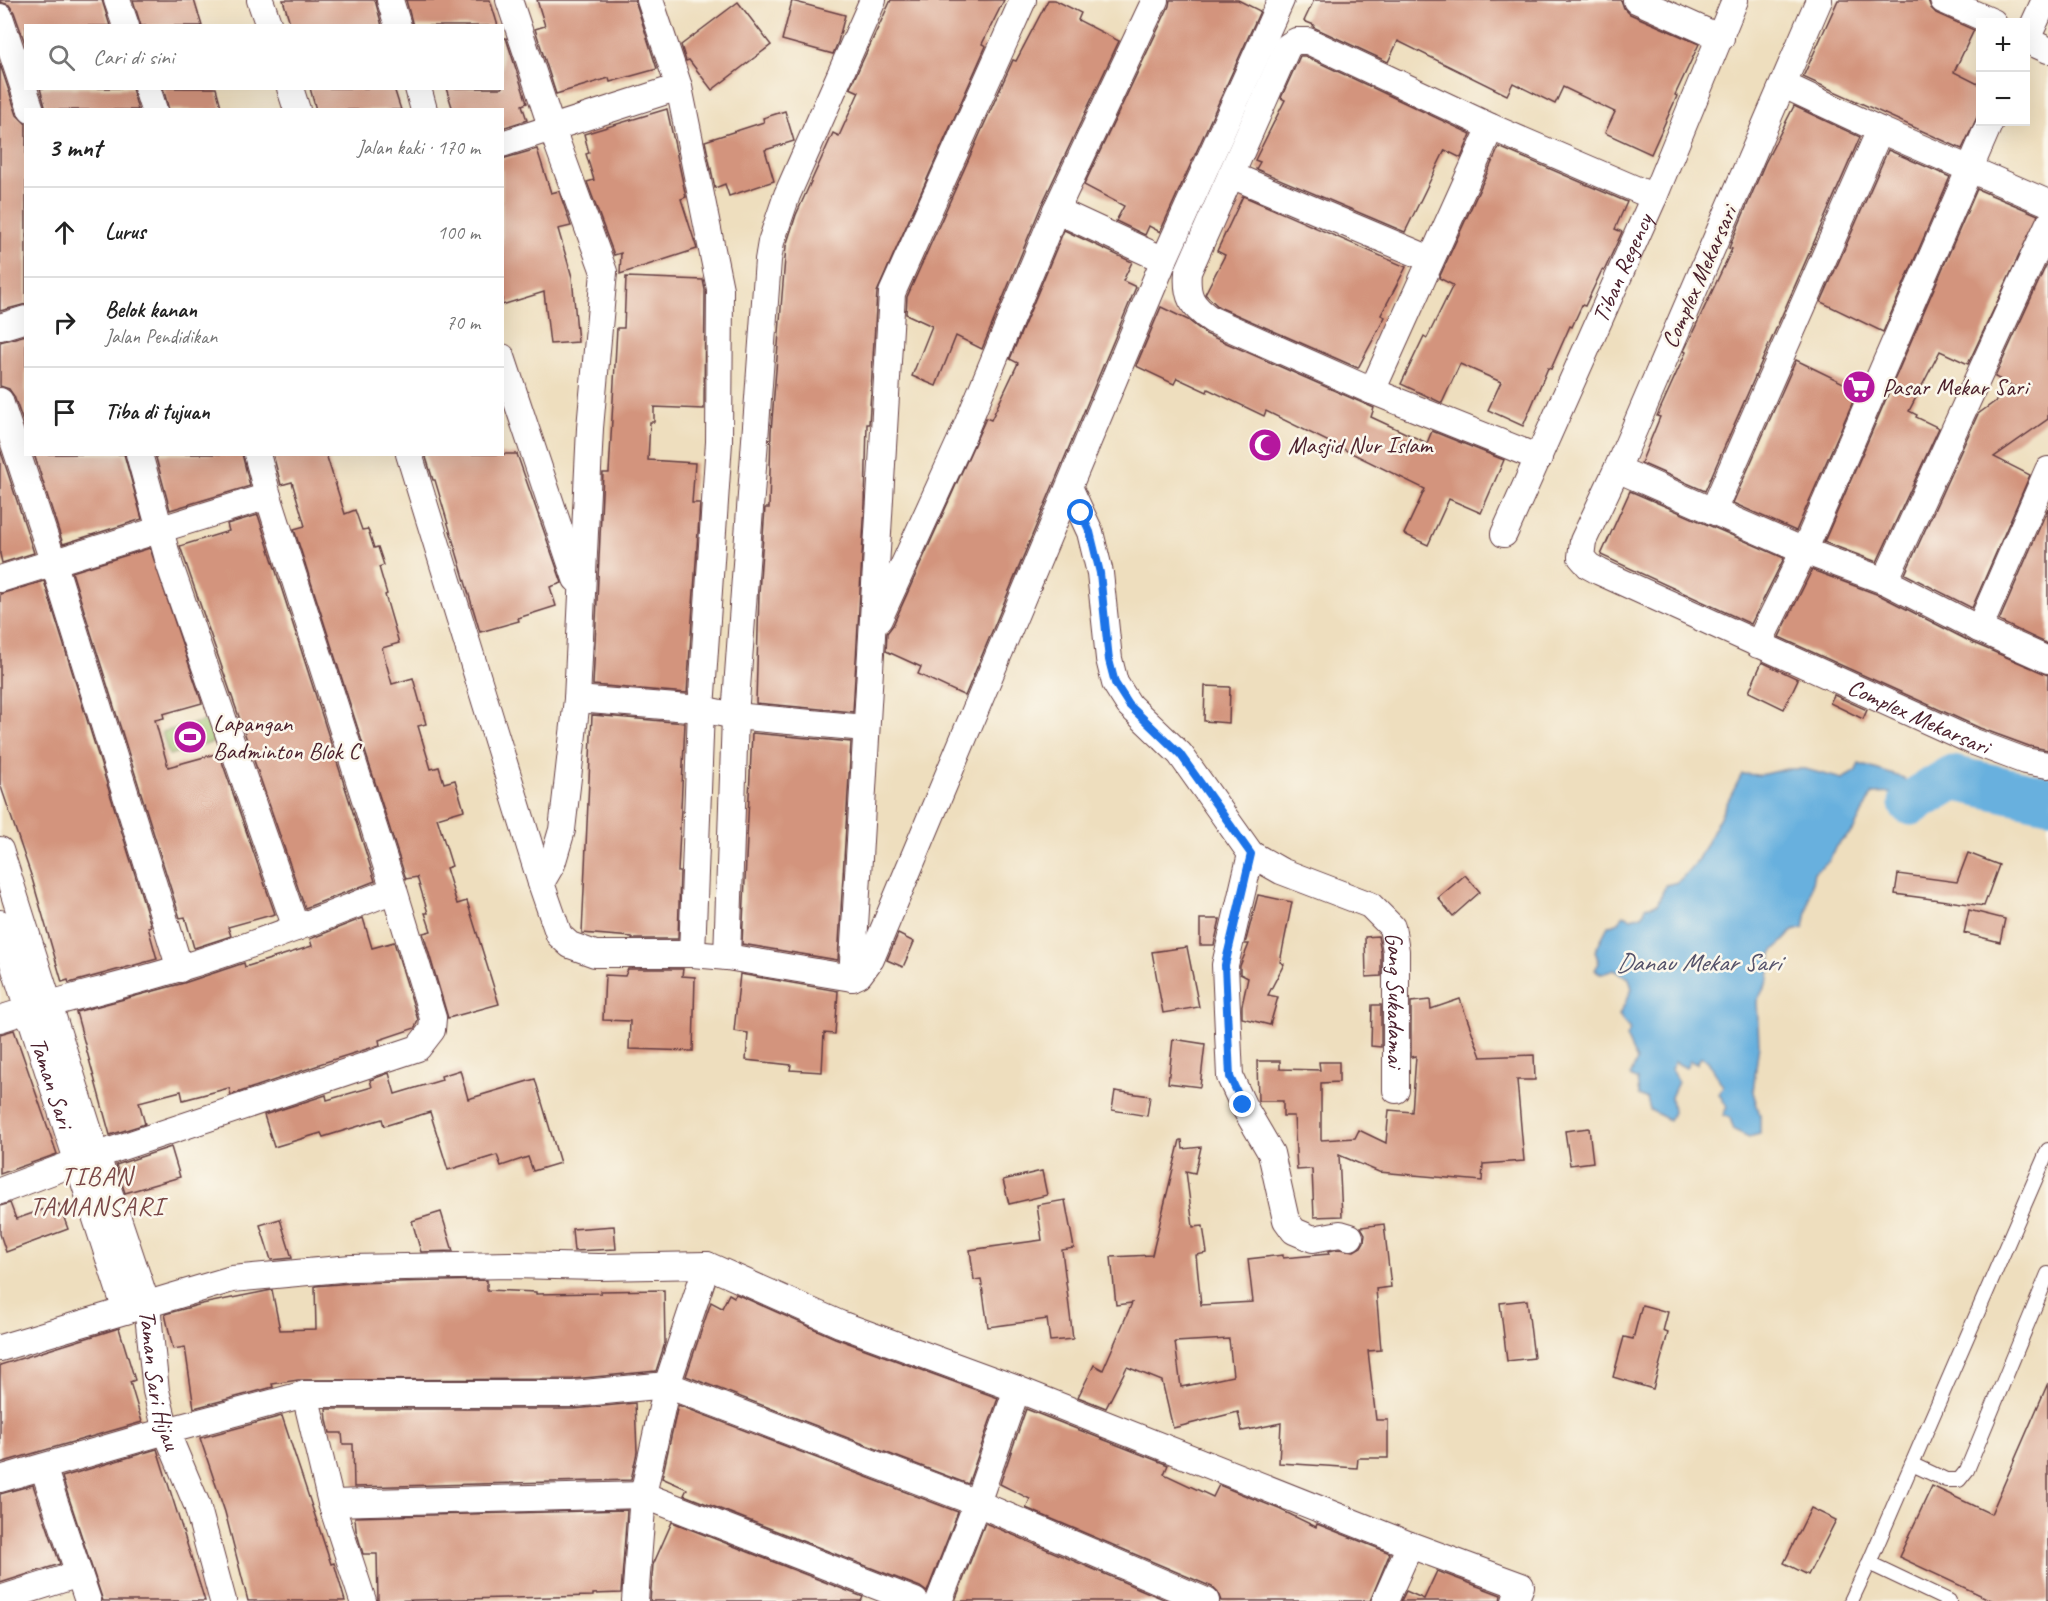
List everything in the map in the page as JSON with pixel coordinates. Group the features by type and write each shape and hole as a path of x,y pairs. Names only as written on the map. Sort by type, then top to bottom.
{"street":[{"path":"117,0 125,24"},
{"path":"260,0 268,24"},
{"path":"390,0 397,24"},
{"path":"509,0 552,129 604,272 590,428 577,699 562,830 552,864 541,883"},
{"path":"650,0 679,87 720,289 719,442 700,709 692,954"},
{"path":"727,957 735,716 765,295 771,242 788,195 873,0"},
{"path":"852,978 892,293 1023,0"},
{"path":"872,633 962,437 1056,210 1155,0"},
{"path":"410,456 559,935 570,945 595,954 692,954 727,957 852,978 859,975 870,959 1070,489 1164,260 1281,0"},
{"path":"1636,0 1721,38"},
{"name":"Tiban Regency","path":"1504,534 1654,197 1735,0"},
{"name":"Complex Mekarsari","path":"1820,0 1617,469 1583,541 1581,557 1584,562 1600,572 1974,742 2025,761 2048,765"},
{"path":"1943,0 1984,18"},
{"path":"2030,32 2045,0"},
{"path":"0,18 24,89"},
{"path":"1539,458 1372,391 1212,320 1200,312 1190,299 1187,287 1188,272 1288,46 1296,41 1308,41 1491,127 1654,197"},
{"path":"2030,43 2048,50"},
{"path":"1784,85 1880,130 2048,203"},
{"path":"504,143 679,87"},
{"path":"24,90 30,108"},
{"path":"148,90 153,108"},
{"path":"291,90 296,108"},
{"path":"419,90 423,108"},
{"path":"1758,645 1804,550 1988,126"},
{"path":"1372,391 1491,127"},
{"path":"1713,512 1880,130"},
{"path":"1231,175 1430,259"},
{"path":"1056,210 1164,260"},
{"path":"1885,581 2048,225"},
{"path":"0,327 24,320"},
{"path":"504,363 581,593"},
{"path":"0,401 54,564 180,969"},
{"path":"140,456 170,566 296,928"},
{"path":"0,1191 87,1159 418,1048 432,1030 433,1018 394,890 257,456"},
{"path":"1617,469 1713,512 1885,581 1979,629 2048,660"},
{"path":"1979,629 2048,470"},
{"path":"1070,489 1090,532 1100,573 1109,660 1115,683 1129,705 1180,754 1251,854 1225,965 1230,1077 1243,1105 1271,1152 1286,1220 1294,1230 1313,1239 1340,1234 1350,1237"},
{"path":"0,579 268,496"},
{"path":"577,699 700,709 735,716 865,728"},
{"name":"Taman Sari","path":"0,850 38,1006 87,1159"},
{"name":"Gang Sukadamai","path":"1251,854 1281,871 1370,905 1392,927 1396,951 1396,1090"},
{"path":"0,1019 38,1006 180,969 394,890"},
{"name":"Taman Sari","path":"0,923 38,1006"},
{"name":"Taman Sari Hijau","path":"87,1159 136,1308 166,1431 197,1505 223,1601"},
{"path":"635,1601 643,1495 667,1385 707,1265"},
{"path":"0,1348 232,1279 351,1268 707,1265 840,1324 1017,1389 1410,1545 1521,1586 1515,1601"},
{"path":"0,1479 305,1394 574,1394 667,1385 977,1503 1206,1601"},
{"path":"939,1601 977,1503 1017,1389"},
{"path":"305,1394 331,1503 363,1601"},
{"path":"43,1467 88,1601"},
{"path":"331,1503 643,1495 915,1601"},
{"path":"1385,1601 1410,1545"},
{"path":"0,1599 79,1574"}],"lane":[{"path":"1851,1601 2048,1150"},
{"path":"1912,1464 1946,1479 1959,1480 1967,1470 2048,1274"},
{"path":"1869,1563 1949,1601"}],"green space":[{"name":"Lapangan Badminton Blok C","path":"212,719 218,741 169,755 162,732"}],"water":[{"name":"Danau Mekar Sari","path":"1859,764 1904,778 1911,803 1896,793 1872,794 1853,831 1836,846 1829,861 1814,872 1804,928 1793,931 1772,953 1769,979 1757,1001 1759,1044 1753,1092 1760,1115 1760,1134 1749,1137 1734,1130 1730,1118 1723,1115 1727,1107 1719,1094 1723,1086 1708,1061 1701,1057 1697,1064 1690,1061 1686,1068 1675,1062 1671,1069 1678,1082 1671,1097 1673,1112 1669,1120 1650,1110 1647,1099 1639,1095 1637,1080 1630,1076 1637,1061 1626,1037 1630,1030 1619,1015 1632,989 1629,978 1614,970 1602,974 1595,970 1599,963 1595,951 1608,926 1619,922 1623,915 1631,918 1642,915 1646,907 1657,904 1666,885 1678,882 1696,863 1742,774 1760,775 1786,769 1805,769 1842,779 1855,772"}],"building":[{"path":"0,0 102,0 109,24 24,24 24,40 14,12 9,5"},
{"path":"133,0 194,0 201,24 140,24"},
{"path":"283,0 375,0 381,24 290,24"},
{"path":"406,0 490,0 497,24 412,24"},
{"path":"537,0 635,0 657,69 610,82 609,78 556,94 535,29 545,26"},
{"path":"891,0 1004,0 982,44 986,46 877,292 869,424 867,424 865,504 853,712 756,703 759,593 765,508 769,508 771,432 786,246 796,215 833,133 839,136 859,92 850,88"},
{"path":"1048,0 1055,0 1081,13 1078,20 1119,41 1042,204 982,349 956,336 936,386 912,376 932,326 906,314 907,297 1013,60 1016,61"},
{"path":"1170,0 1238,0 1260,11 1160,232 1149,226 1145,235 1116,221 1124,206 1084,185"},
{"path":"1314,0 1621,0 1624,8 1630,14 1699,44 1651,154 1605,133 1615,112 1563,87 1555,104 1513,83 1507,95 1398,41 1388,62 1304,21"},
{"path":"1838,0 1928,0 1936,13 1974,30 1954,72 1976,83 1976,119 1962,149 1803,77"},
{"path":"792,1 845,15 833,54 782,40"},
{"path":"738,2 771,45 712,90 689,60 686,61 681,45"},
{"path":"504,38 506,38 527,103 522,105 527,120 504,127 504,108 452,108 447,90 504,90"},
{"path":"1300,56 1305,56 1471,134 1461,158 1445,150 1405,232 1256,169 1260,162 1255,160 1285,100 1281,98"},
{"path":"0,64 17,115 24,122 24,305 0,311"},
{"path":"41,90 133,90 137,108 45,108"},
{"path":"164,90 217,90 221,108 168,108"},
{"path":"311,90 395,90 400,108 315,108"},
{"path":"1794,106 1860,137 1705,491 1641,463 1660,417 1657,416 1686,352 1684,351 1732,249 1729,248 1765,163"},
{"path":"667,109 686,197 681,199 697,249 620,274 621,253 614,255 587,182 594,180 586,154 589,153 584,134"},
{"path":"785,111 794,141 765,150 774,181 729,196 725,184 715,188 705,141 764,122 763,118"},
{"path":"1499,147 1627,202 1615,229 1622,232 1604,271 1602,270 1585,306 1582,305 1572,327 1570,326 1551,369 1548,368 1523,426 1488,410 1501,382 1460,364 1442,403 1401,384 1424,336 1427,338 1453,285 1439,278"},
{"path":"537,149 551,193 559,191 571,226 558,229 572,277 578,342 550,344 544,292 504,304 504,158"},
{"path":"1888,150 1950,177 1883,332 1821,302"},
{"path":"1977,189 2038,215 1968,364 1940,351 1909,411 1939,428 1877,562 1824,542"},
{"path":"1243,196 1406,267 1381,315 1385,317 1358,368 1219,307 1205,294 1225,255 1217,251"},
{"path":"1064,230 1132,262 1123,281 1136,287 965,696 918,674 921,667 886,651 887,633 893,625 986,418 991,420 1018,363 1010,359"},
{"path":"2048,261 2048,419 1994,457 2030,475 1972,608 1905,574 1978,414 2015,387 1995,377"},
{"path":"626,277 703,280 705,290 704,409 654,407 654,422 650,422 648,460 695,463 692,503 700,503 687,693 593,685 603,473 609,473 617,328 624,328"},
{"path":"1161,307 1188,320 1206,334 1374,408 1371,417 1427,443 1432,431 1504,460 1481,513 1449,499 1428,545 1404,534 1425,489 1266,411 1264,416 1208,389 1207,392 1177,378 1174,384 1136,366"},
{"path":"24,336 24,424 14,396 9,389 0,386 0,342"},
{"path":"1796,360 1858,390 1796,531 1733,503"},
{"path":"0,449 34,553 2,563 0,554"},
{"path":"517,454 562,583 550,587 556,606 518,618 519,621 480,632 435,480 433,480 426,456"},
{"path":"35,456 125,456 142,519 63,544"},
{"path":"156,456 242,456 250,486 170,510"},
{"path":"274,456 327,456 345,514 355,510 362,530 368,529 374,548 378,547 384,565 379,567 387,594 385,595 399,643 382,648 392,684 413,678 426,724 418,726 431,769 439,767 444,783 455,780 464,810 437,818 452,866 446,868 457,904 467,901 499,1004 448,1018 423,933 431,931 417,877 406,879 294,529 305,526 292,482 281,485"},
{"path":"1630,491 1784,558 1751,624 1601,555"},
{"path":"2048,508 2048,644 1999,621"},
{"path":"258,515 375,881 305,908 180,546 229,531 227,524"},
{"path":"150,548 202,703 163,714 164,718 155,720 168,767 219,753 275,914 228,927 231,936 194,948 185,917 180,918 72,572"},
{"path":"1812,570 1879,595 1973,643 2048,675 2048,750 2029,746 1980,728 1779,637"},
{"path":"44,581 151,926 148,927 157,959 69,983 68,980 62,982 31,875 0,784 0,594"},
{"path":"1762,662 1798,679 1784,709 1749,692"},
{"path":"1205,686 1230,687 1229,723 1204,721"},
{"path":"1834,695 1867,710 1863,719 1830,703"},
{"path":"592,715 685,723 678,872 680,872 678,939 632,939 632,937 582,933"},
{"path":"752,733 851,742 838,960 742,944"},
{"path":"1968,853 1999,865 1984,906 1895,894 1898,874 1957,882"},
{"path":"1465,875 1480,892 1453,916 1438,898"},
{"path":"1258,895 1292,902 1280,962 1284,964 1268,995 1278,997 1270,1025 1242,1018 1242,1005 1248,978 1240,974 1240,966 1249,944 1245,944"},
{"path":"1969,910 2005,919 2000,942 1964,933"},
{"path":"363,918 372,948 394,942 418,1020 415,1028 379,1040 380,1045 231,1095 229,1088 183,1100 181,1091 139,1102 145,1124 110,1135 76,1012 184,983 244,963 245,967 312,946 310,939"},
{"path":"1200,919 1220,919 1214,945 1200,945"},
{"path":"898,934 914,942 903,967 887,960"},
{"path":"1378,936 1381,976 1366,977 1365,937"},
{"path":"1187,947 1199,1007 1163,1013 1152,952"},
{"path":"628,969 683,969 682,976 695,977 693,1051 629,1049 630,1021 603,1020 605,975 625,976"},
{"path":"740,974 838,991 835,1034 824,1033 822,1072 790,1070 791,1065 746,1060 748,1033 734,1031"},
{"path":"1460,999 1481,1057 1534,1055 1535,1080 1517,1080 1524,1161 1483,1164 1482,1181 1379,1172 1339,1155 1342,1216 1314,1217 1312,1169 1297,1170 1294,1116 1283,1116 1283,1101 1258,1101 1257,1061 1280,1061 1280,1069 1320,1070 1319,1062 1339,1062 1339,1082 1321,1083 1321,1140 1355,1138 1359,1130 1386,1143 1389,1110 1412,1112 1416,1056 1411,1057 1411,1002 1430,1000 1431,1009"},
{"path":"1372,1005 1381,1005 1381,1047 1371,1046"},
{"path":"14,1030 57,1154 0,1174 0,1034"},
{"path":"1173,1039 1205,1044 1200,1087 1168,1083"},
{"path":"460,1070 468,1099 535,1079 560,1163 533,1171 528,1157 501,1166 497,1155 448,1170 430,1112 384,1126 382,1119 323,1137 321,1133 274,1147 264,1115 326,1095 327,1100 372,1087 370,1080 389,1073 395,1094 442,1080 441,1076"},
{"path":"1115,1091 1150,1096 1147,1116 1112,1110"},
{"path":"1589,1128 1593,1162 1570,1165 1565,1131"},
{"path":"1180,1140 1182,1140 1183,1149 1201,1147 1195,1173 1186,1171 1193,1227 1203,1226 1207,1253 1196,1255 1201,1305 1253,1302 1248,1259 1283,1255 1283,1258 1329,1254 1328,1251 1339,1249 1354,1251 1364,1242 1365,1234 1361,1227 1384,1224 1391,1287 1376,1289 1381,1350 1368,1351 1376,1420 1388,1420 1388,1458 1358,1458 1357,1468 1279,1463 1281,1423 1242,1431 1238,1412 1173,1428 1162,1381 1127,1367 1106,1408 1078,1397 1094,1365 1103,1370 1132,1303 1116,1305 1111,1257 1152,1255","holes":["1229,1339 1233,1376 1181,1387 1175,1342"]},
{"path":"171,1147 180,1177 125,1193 116,1165"},
{"path":"1042,1171 1047,1195 1009,1204 1003,1180"},
{"path":"1065,1200 1074,1248 1062,1250 1073,1339 1050,1341 1047,1319 988,1327 981,1279 974,1280 970,1250 1042,1240 1037,1205"},
{"path":"10,1203 16,1219 59,1204 68,1229 6,1252 0,1234 0,1206"},
{"path":"441,1212 453,1251 421,1252 412,1221"},
{"path":"280,1219 292,1258 271,1260 260,1225"},
{"path":"614,1226 616,1249 574,1251 572,1229"},
{"path":"487,1280 487,1290 536,1292 536,1294 664,1290 665,1343 656,1371 573,1379 298,1380 272,1384 273,1387 194,1408 185,1347 173,1349 165,1314 272,1290 280,1330 316,1329 315,1286"},
{"path":"729,1294 734,1297 736,1294 835,1338 998,1398 968,1484 686,1376 711,1302 722,1308"},
{"path":"1527,1300 1534,1358 1507,1361 1500,1303"},
{"path":"1642,1305 1668,1312 1663,1331 1668,1333 1653,1389 1613,1377 1624,1337 1633,1339"},
{"path":"119,1328 135,1380 130,1382 142,1422 0,1463 0,1365"},
{"path":"2048,1383 2048,1601 1993,1601 1899,1557 1932,1486 1991,1514"},
{"path":"635,1403 637,1452 631,1480 354,1487 353,1444 343,1444 342,1433 330,1433 326,1409 574,1409"},
{"path":"678,1405 958,1512 927,1592 920,1587 684,1495 687,1489 662,1478"},
{"path":"1026,1409 1168,1465 1164,1474 1213,1497 1219,1485 1279,1509 1316,1527 1317,1524 1390,1553 1370,1601 1221,1601 1218,1593 1212,1587 1026,1508 1030,1499 1000,1484"},
{"path":"282,1416 331,1564 334,1563 345,1601 248,1601 225,1512 200,1438"},
{"path":"157,1449 205,1601 103,1601 62,1477"},
{"path":"33,1485 60,1564 0,1583 0,1494"},
{"path":"1811,1508 1836,1520 1808,1575 1784,1563"},
{"path":"627,1510 621,1593 593,1594 593,1596 378,1601 377,1554 363,1554 355,1517"},
{"path":"672,1522 863,1597 861,1601 650,1601 653,1565"},
{"path":"985,1523 1168,1601 955,1601"},
{"path":"1437,1571 1501,1595 1500,1601 1401,1601 1406,1591 1424,1599"}],"waterway":[{"path":"1911,803 1952,778 2048,799"}],"place":[{"name":"Pasar Mekar Sari","path":"1859,387"},
{"name":"Masjid Nur Islam","path":"1265,445"},
{"name":"Lapangan Badminton Blok C","path":"190,737"}],"district":[{"name":"TIBAN TAMANSARI","path":"97,1191"}],"route":[{"path":"1081,513 1090,532 1100,573 1109,660 1115,683 1129,705 1180,754 1251,854 1225,965 1230,1077 1243,1105"}]}
